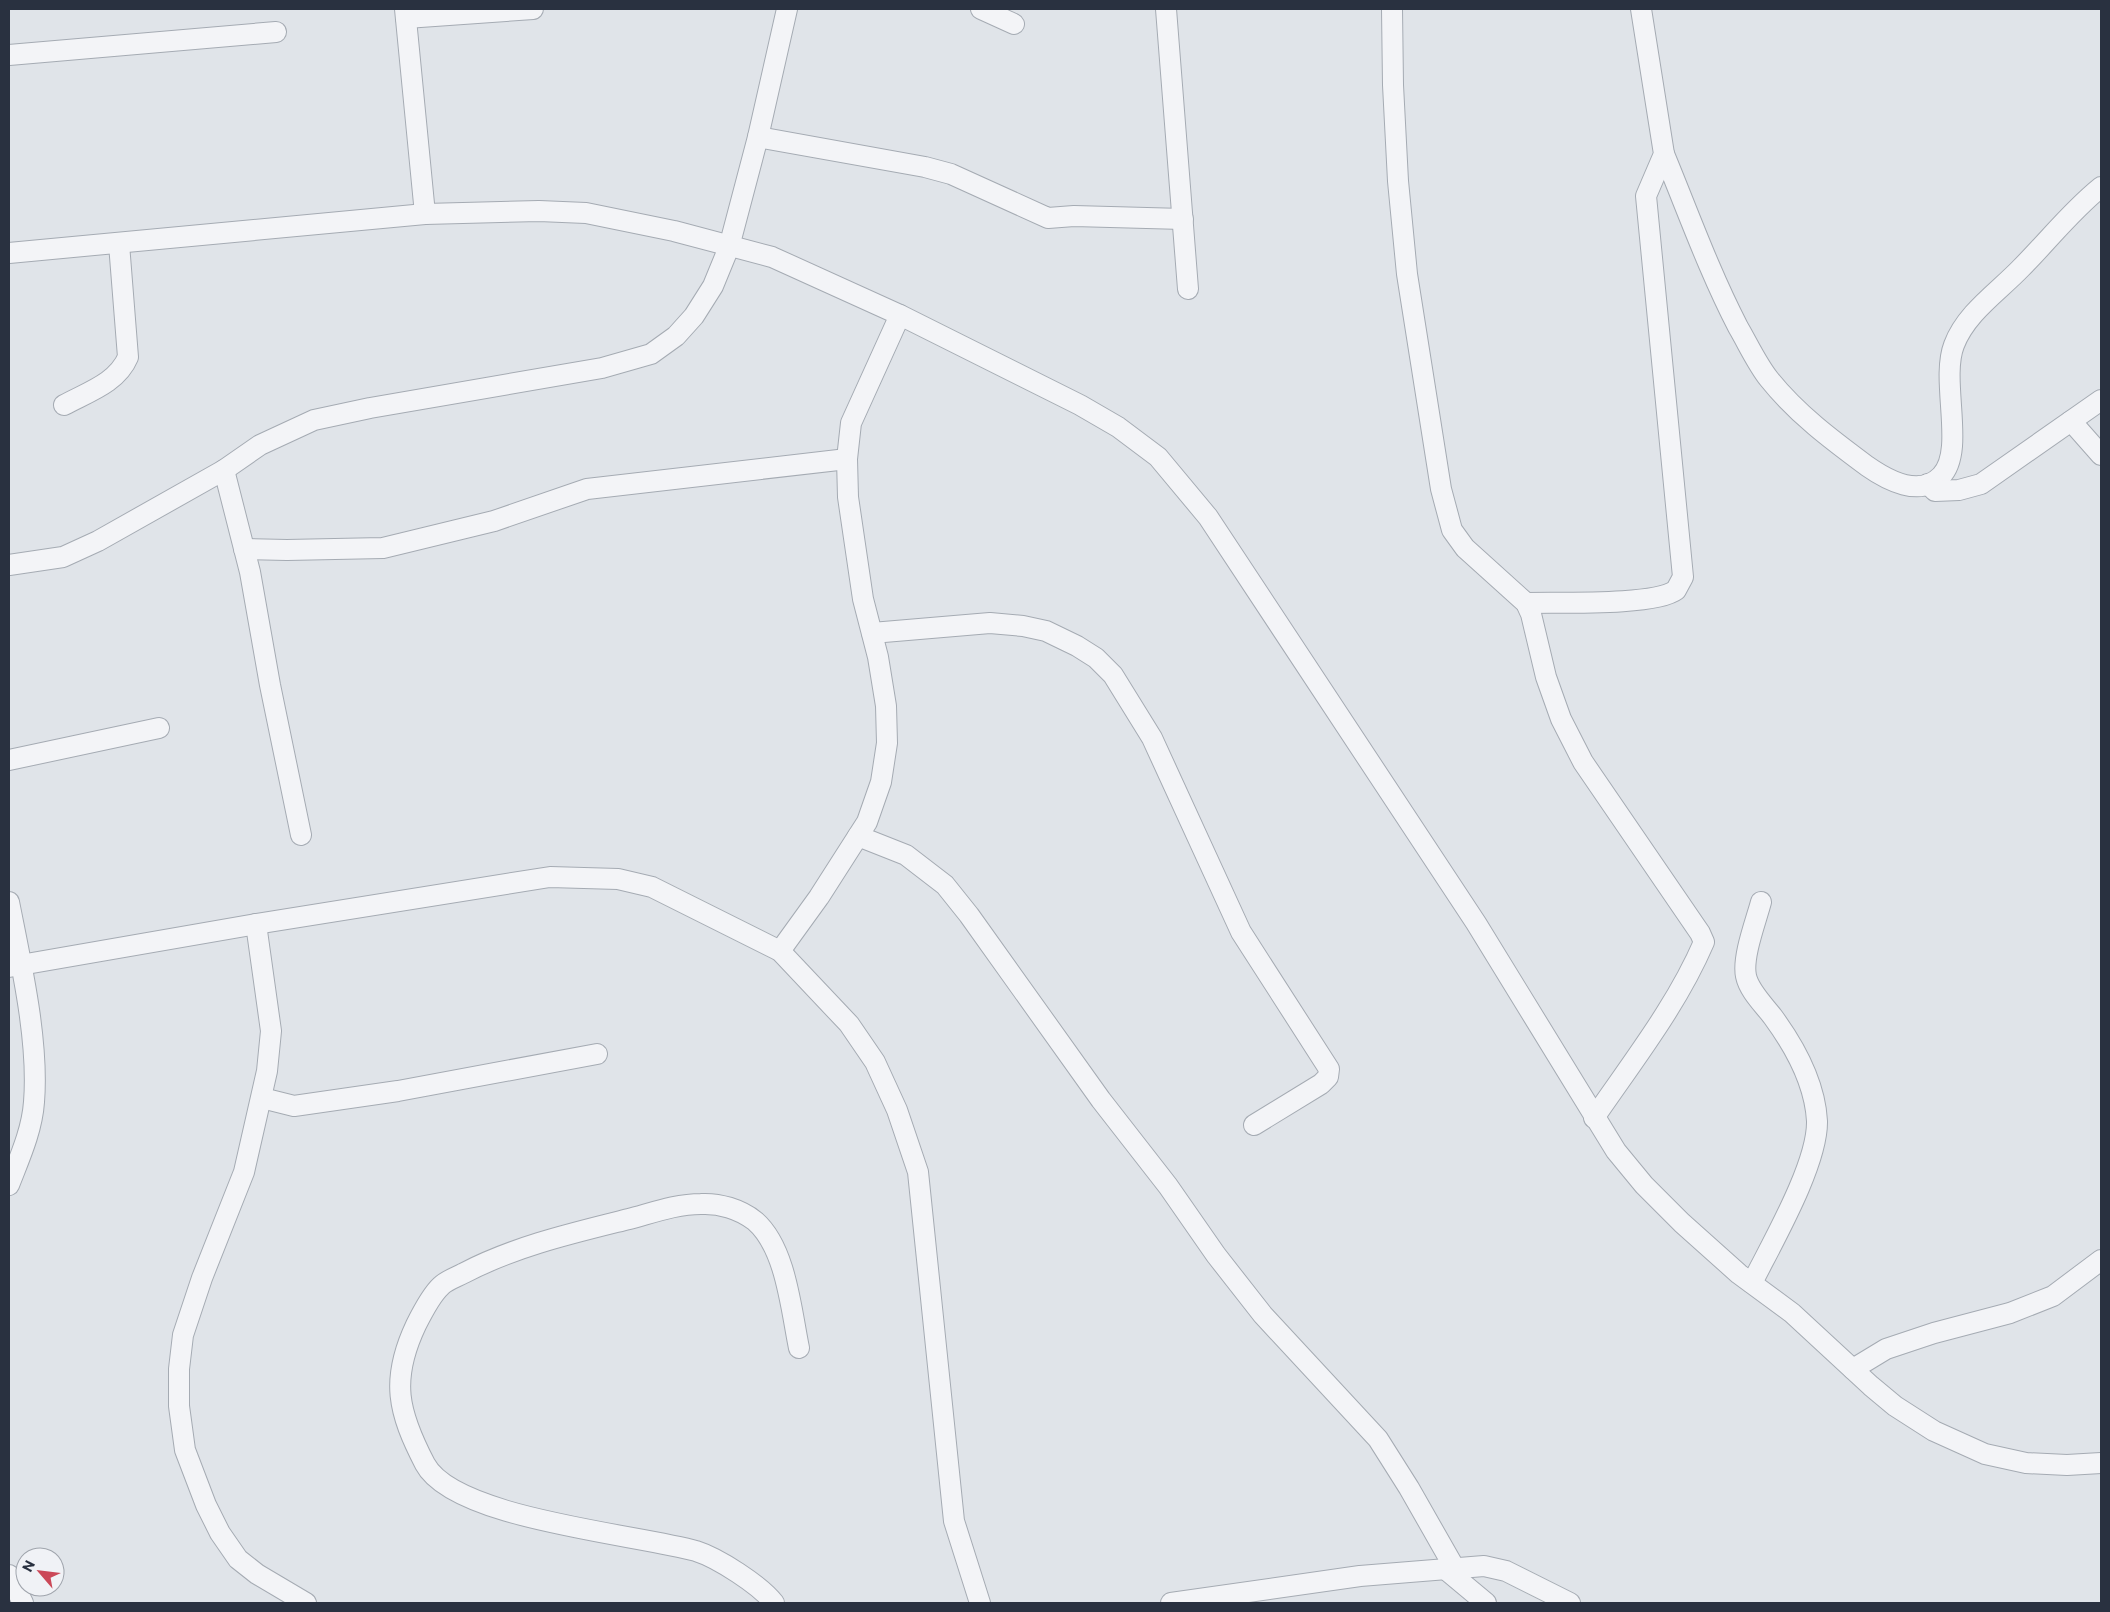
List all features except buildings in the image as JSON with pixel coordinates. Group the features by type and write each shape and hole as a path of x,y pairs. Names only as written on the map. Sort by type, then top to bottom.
{"street":[{"path":"425,214 406,13 533,9"},
{"path":"9,565 63,557 89,545 143,517 224,470 260,445 314,420 370,408 602,368 651,354 676,336 694,316 713,286 729,247 758,137 787,9"},
{"path":"981,9 1014,24"},
{"path":"1166,9 1188,290"},
{"path":"1392,9 1393,85 1398,180 1406,265 1442,489 1452,530 1465,548 1526,603 1531,614 1546,678 1561,719 1583,762 1700,933 1704,942 1688,977 1594,1118"},
{"path":"1641,9 1664,154 1716,285 1768,378 1811,423 1882,477 1917,487 1928,484 1941,476 1950,460 1952,437 1948,370 1954,345 1964,326 2022,268 2076,208 2101,187"},
{"path":"9,55 276,32"},
{"path":"758,137 925,167 951,174 1048,218 1074,216 1183,220"},
{"path":"1526,603 1636,600 1662,596 1676,590 1683,577 1646,196 1664,154"},
{"path":"9,253 425,214 539,211 586,213 674,231 772,257 900,315 1080,405 1118,427 1158,457 1208,517 1476,923 1594,1118 1616,1151 1644,1186 1682,1224 1752,1283 1792,1313 1895,1406 1934,1431 1985,1454 2026,1463 2067,1465 2101,1463"},
{"path":"64,405 113,379 122,370 128,357 119,244"},
{"path":"780,952 819,897 867,822 881,782 887,742 886,706 872,633 863,599 848,497 847,459 851,423 900,315"},
{"path":"1928,484 1935,490 1959,490 1982,484 2101,400"},
{"path":"2071,421 2101,455"},
{"path":"244,549 383,548 494,521 587,489 847,459"},
{"path":"224,470 250,572 270,685 301,835"},
{"path":"872,633 990,622 1024,626 1046,631 1077,646 1096,658 1113,675 1152,738 1241,932 1329,1069 1328,1077 1321,1084 1254,1125"},
{"path":"9,760 159,728"},
{"path":"858,836 906,855 944,885 963,907 1101,1100 1168,1186 1216,1255 1263,1315 1378,1439 1409,1488 1449,1567 1486,1603"},
{"path":"15,966 256,924 550,877 618,879 652,887 780,952 849,1024 875,1062 897,1110 918,1172 954,1521 980,1603"},
{"path":"9,902 15,966 34,1057 34,1103 27,1138 9,1185"},
{"path":"1752,1283 1808,1166 1815,1143 1817,1122 1812,1092 1796,1054 1783,1031 1752,989 1746,976 1748,951 1761,902"},
{"path":"256,924 271,1031 262,1098 244,1172 202,1278 183,1335 179,1369 180,1406 185,1450 206,1505 220,1532 238,1559 264,1578 306,1603"},
{"path":"262,1098 294,1106 398,1091 597,1054"},
{"path":"774,1603 738,1575 698,1552 512,1512 456,1492 437,1478 427,1467 403,1417 398,1382 406,1346 420,1317 442,1285 488,1261 553,1238 680,1206 702,1204 736,1210 754,1221 767,1234 779,1258 799,1348"},
{"path":"1852,1369 1886,1349 1934,1333 2010,1313 2053,1296 2101,1260"},
{"path":"1171,1603 1360,1576 1449,1567 1484,1566 1506,1571 1546,1598 1570,1603"},
{"path":"9,1575 24,1603"}]}
